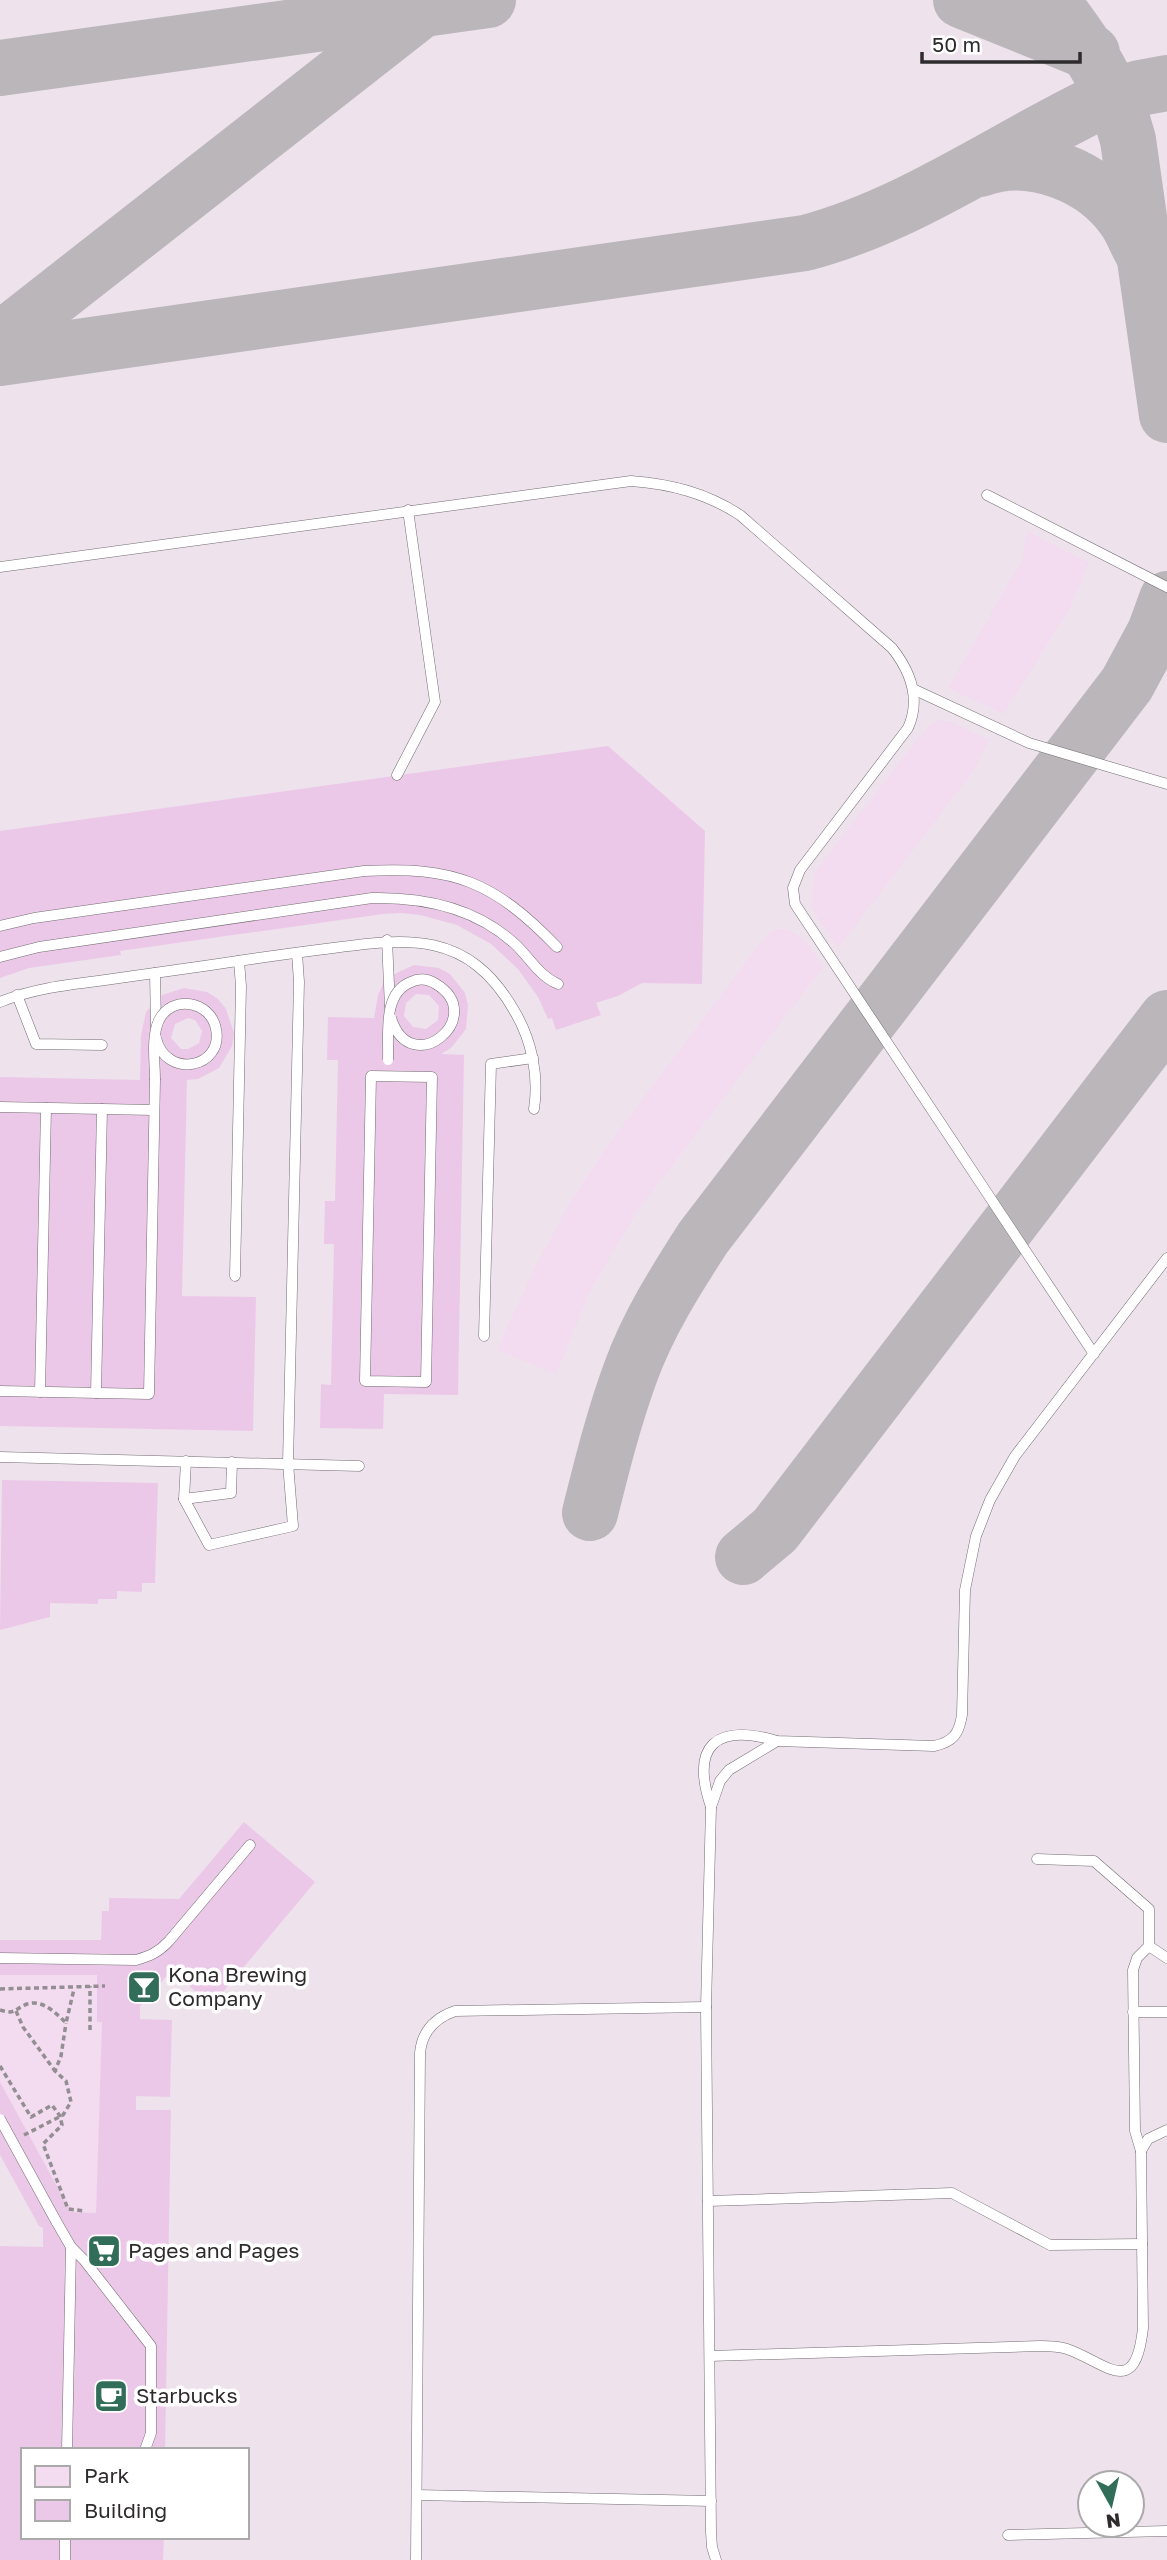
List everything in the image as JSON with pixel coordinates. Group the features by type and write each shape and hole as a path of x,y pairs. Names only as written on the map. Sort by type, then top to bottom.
{"lane":[{"path":"0,567 631,481 690,490 740,515 882,639 901,660 913,690 914,714 908,728 800,870 793,887 796,905 1094,1354"},
{"path":"987,495 1167,587"},
{"path":"397,775 435,702 408,510"},
{"path":"913,690 1029,743 1167,784"},
{"path":"0,926 34,918 364,871 420,870 474,883 497,895 518,910 557,947"},
{"path":"0,957 52,945 372,898 396,898 437,903 477,917 511,940 544,978 558,984"},
{"path":"387,940 391,1018 394,1030 406,1041 428,1045 446,1034 454,1018 447,993 431,981 421,979 403,986 391,1002 388,1060 387,1076"},
{"path":"0,1002 42,989 387,940 411,941 440,947 464,958 486,973 507,997 518,1017 533,1058 538,1086 534,1109"},
{"path":"186,1461 184,1499 209,1545 293,1526 288,1463 299,982 297,953"},
{"path":"234,1276 241,986 239,961"},
{"path":"0,1391 149,1394 154,1110 155,1080 156,1033 158,1022 171,1007 188,1003 198,1005 212,1017 217,1034 211,1053 191,1065 179,1064 164,1057 156,1038 155,973"},
{"path":"17,995 36,1044 102,1045"},
{"path":"484,1336 491,1064 533,1058"},
{"path":"371,1076 387,1076 432,1077 426,1382 365,1381 371,1076"},
{"path":"0,1107 154,1110"},
{"path":"40,1392 47,1108"},
{"path":"96,1393 102,1110"},
{"path":"716,2560 712,2547 711,2501 706,2007 710,1807 704,1788 706,1752 720,1738 732,1735 757,1735 777,1741 934,1746 952,1740 957,1734 962,1715 965,1590 976,1536 990,1500 1008,1467 1167,1258"},
{"path":"0,1457 359,1466"},
{"path":"184,1499 231,1493 232,1462"},
{"path":"710,1807 720,1781 729,1770 777,1741"},
{"path":"0,1958 136,1960 159,1952 250,1845"},
{"path":"710,2356 1059,2346 1105,2368 1122,2371 1137,2361 1143,2328 1141,2151 1135,2131 1133,1970 1136,1958 1149,1946 1149,1909 1094,1861 1037,1859"},
{"path":"1149,1946 1167,1958"},
{"path":"416,2560 420,2053 424,2036 436,2019 464,2010 706,2007"},
{"path":"1132,2012 1167,2012"},
{"path":"0,2119 71,2247 151,2346 151,2433 146,2448"},
{"path":"1141,2151 1148,2139 1167,2130"},
{"path":"708,2201 953,2193 1050,2245 1142,2244"},
{"path":"67,2448 71,2247"},
{"path":"67,2433 76,2448"},
{"path":"417,2495 711,2501"},
{"path":"1008,2535 1167,2531"},
{"path":"65,2539 65,2560"}],"path":[{"path":"90,1986 90,2030"},
{"path":"0,1990 105,1986"},
{"path":"54,2071 61,2056 74,1989"},
{"path":"0,2010 16,2011 28,2004 36,2004 52,2008 66,2023"},
{"path":"16,2011 23,2027 54,2071 66,2081 71,2097 69,2107 60,2116 17,2139"},
{"path":"0,2066 31,2117 52,2105 60,2116 62,2124 43,2144 68,2209 85,2211"}],"shaded area":[{"path":"0,0 1167,0 1167,2560 0,2560"}],"green space":[{"path":"1027,531 1089,563 1069,609 1004,714 948,688 1023,558"},
{"path":"939,720 951,722 989,740 974,770 838,948 811,907 815,871 929,725"},
{"path":"777,929 799,936 823,967 636,1213 589,1293 556,1374 497,1350 535,1267 570,1203 606,1148 768,933"},
{"path":"0,1975 97,1975 97,2022 102,2022 96,2213 71,2212 0,2082"}],"building":[{"path":"608,746 705,831 702,984 642,983 618,996 596,1003 601,1015 556,1030 552,1018 548,1019 538,997 518,969 491,944 457,925 401,913 120,951 121,955 29,968 0,978 0,831"},
{"path":"414,965 439,968 450,974 465,993 468,1005 466,1029 451,1048 441,1054 464,1055 458,1395 384,1394 383,1429 320,1428 321,1384 331,1385 334,1244 324,1244 325,1201 335,1201 338,1060 327,1060 328,1017 374,1018 378,995 383,984 392,975","holes":["416,994 429,995 439,1006 438,1020 426,1029 413,1027 404,1016 406,1003"]},
{"path":"184,988 207,992 218,999 226,1009 234,1033 232,1046 219,1068 198,1079 187,1080 182,1296 256,1297 253,1431 0,1426 0,1077 140,1080 141,1035 146,1012 162,995","holes":["188,1018 195,1020 202,1031 199,1043 188,1049 181,1049 171,1038 175,1024"]},
{"path":"2,1480 158,1483 155,1583 142,1583 142,1592 117,1591 117,1599 98,1599 98,1604 50,1603 50,1617 0,1630"},
{"path":"244,1822 315,1882 212,2005 171,1971 140,2006 140,2019 172,2020 170,2097 136,2096 136,2110 171,2110 165,2448 21,2448 21,2539 164,2539 163,2560 0,2560 0,2246 43,2247 43,2228 39,2226 0,2155 0,2082 71,2212 96,2213 102,2022 97,2022 97,1975 0,1975 0,1940 101,1940 102,1911 109,1911 109,1898 179,1899"}],"taxiway":[{"path":"0,340 434,0"},
{"path":"0,68 488,0"},
{"path":"961,0 1092,53"},
{"path":"1051,0 1107,84 1128,140 1167,415"},
{"path":"0,358 805,243 846,230 924,196 1112,96 1167,83"},
{"path":"980,169 1000,164 1041,165 1080,180 1098,191 1113,205 1128,224 1141,250"},
{"path":"590,1513 614,1423 638,1354 663,1303 703,1238 1127,684 1155,632 1167,599"},
{"path":"743,1557 775,1530 1167,1018"}],"place":[{"name":"Kona Brewing Company","path":"144,1987"},
{"name":"Pages and Pages","path":"104,2251"},
{"name":"Starbucks","path":"111,2396"}]}
